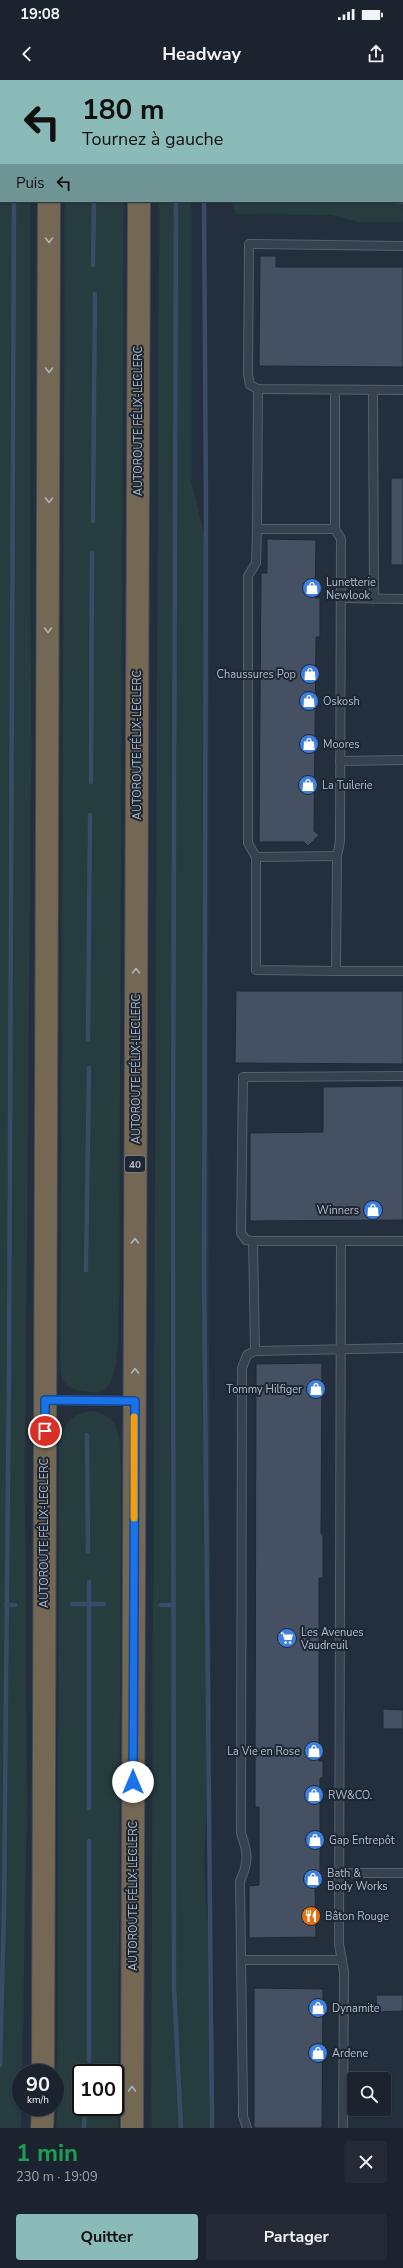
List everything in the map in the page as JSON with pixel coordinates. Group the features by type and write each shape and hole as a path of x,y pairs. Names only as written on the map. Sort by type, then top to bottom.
{"highway":[{"name":"AUTOROUTE FÉLIX-LECLERC","path":"43,2064 49,202"},
{"name":"AUTOROUTE FÉLIX-LECLERC","path":"132,2128 139,202"},
{"path":"42,2116 42,2128"}],"lane":[{"path":"403,246 249,244 248,381 253,388 258,389 403,390"},
{"path":"258,389 256,563 248,576 248,843 256,857 256,970 403,971"},
{"path":"335,390 335,529 341,539 340,841 337,856 336,971"},
{"path":"373,390 374,599"},
{"path":"257,529 335,529"},
{"path":"340,598 403,599"},
{"path":"340,761 403,760"},
{"path":"256,857 337,856"},
{"path":"403,1076 243,1076 241,1234 246,1240 253,1241 403,1241"},
{"path":"253,1241 255,1351"},
{"path":"341,1241 339,1944 344,1972 343,2128"},
{"path":"247,2128 243,2116 240,1882 247,1867 247,1850 241,1833 242,1368 247,1355 255,1351 403,1348"},
{"path":"45,1400 135,1401"},
{"path":"339,1873 403,1873"},
{"path":"241,1960 342,1960"}],"green space":[{"path":"0,202 30,202 31,766 25,1474 27,1804 22,2064 12,2064 12,2116 21,2116 21,2128 0,2128"},
{"path":"65,202 124,202 119,1329 114,1373 110,1383 101,1392 85,1392 68,1386 62,1380 60,1364"},
{"path":"159,202 191,202 191,481 209,554 208,1093 211,1726 204,1858 207,1918 212,1950 215,2128 151,2128"},
{"path":"231,202 402,202 403,222 359,222 331,215 235,214"},
{"path":"89,1411 101,1413 115,1424 120,1441 118,2064 72,2064 72,2116 118,2116 118,2128 57,2128 57,2116 64,2116 64,2064 57,2064 59,1443 66,1426 72,1418"}],"building":[{"path":"260,256 276,256 276,267 403,267 403,367 259,366"},
{"path":"391,478 403,478 403,565 391,565"},
{"path":"267,539 316,540 315,598 320,598 320,637 316,637 314,831 319,835 308,846 304,842 259,842 261,573 267,573"},
{"path":"236,991 403,991 403,1064 235,1063"},
{"path":"403,1086 403,1220 250,1221 250,1133 323,1132 323,1087"},
{"name":"Les Avenues Vaudreuil","path":"322,1363 321,1534 323,1534 323,1578 319,1578 319,1761 323,1761 323,1778 320,1778 320,1885 315,1885 316,1937 249,1938 249,1886 259,1885 259,1807 255,1807 256,1364"},
{"path":"383,1709 403,1710 403,1729 383,1729"},
{"path":"254,1988 323,1989 322,2128 254,2128"},
{"path":"376,1995 403,1995 403,2011 377,2012"}],"waterway":[{"path":"0,2065 4,1913 9,1369 14,202"},
{"path":"93,265 94,202"},
{"path":"176,202 173,1160 174,1987 181,2128"},
{"path":"204,202 206,506 204,1276 212,2128"},
{"path":"93,521 95,294"},
{"path":"91,782 92,553"},
{"path":"88,1039 90,815"},
{"path":"86,1270 89,1068"},
{"path":"87,1435 88,1551"},
{"path":"89,1582 89,1808"},
{"path":"72,1604 104,1604"},
{"path":"6,1605 15,1605"},
{"path":"161,1605 174,1605"},
{"path":"89,1841 89,2061"},
{"path":"84,2128 85,2116"}],"slow traffic":[{"path":"134,1417 134,1518"}],"place":[{"name":"Lunetterie Newlook","path":"312,588"},
{"name":"Chaussures Pop","path":"310,674"},
{"name":"Oskosh","path":"309,701"},
{"name":"Moores","path":"309,744"},
{"name":"La Tuilerie","path":"308,785"},
{"name":"Winners","path":"373,1210"},
{"name":"Tommy Hilfiger","path":"316,1389"},
{"name":"Les Avenues Vaudreuil","path":"287,1638"},
{"name":"La Vie en Rose","path":"314,1751"},
{"name":"RW&CO.","path":"314,1795"},
{"name":"Gap Entrepôt","path":"315,1840"},
{"name":"Bath & Body Works","path":"313,1879"},
{"name":"Bâton Rouge","path":"311,1916"},
{"name":"Dynamite","path":"318,2008"},
{"name":"Ardene","path":"318,2053"}],"route":[{"path":"45,1431 45,1400 135,1401 133,1782"}]}
